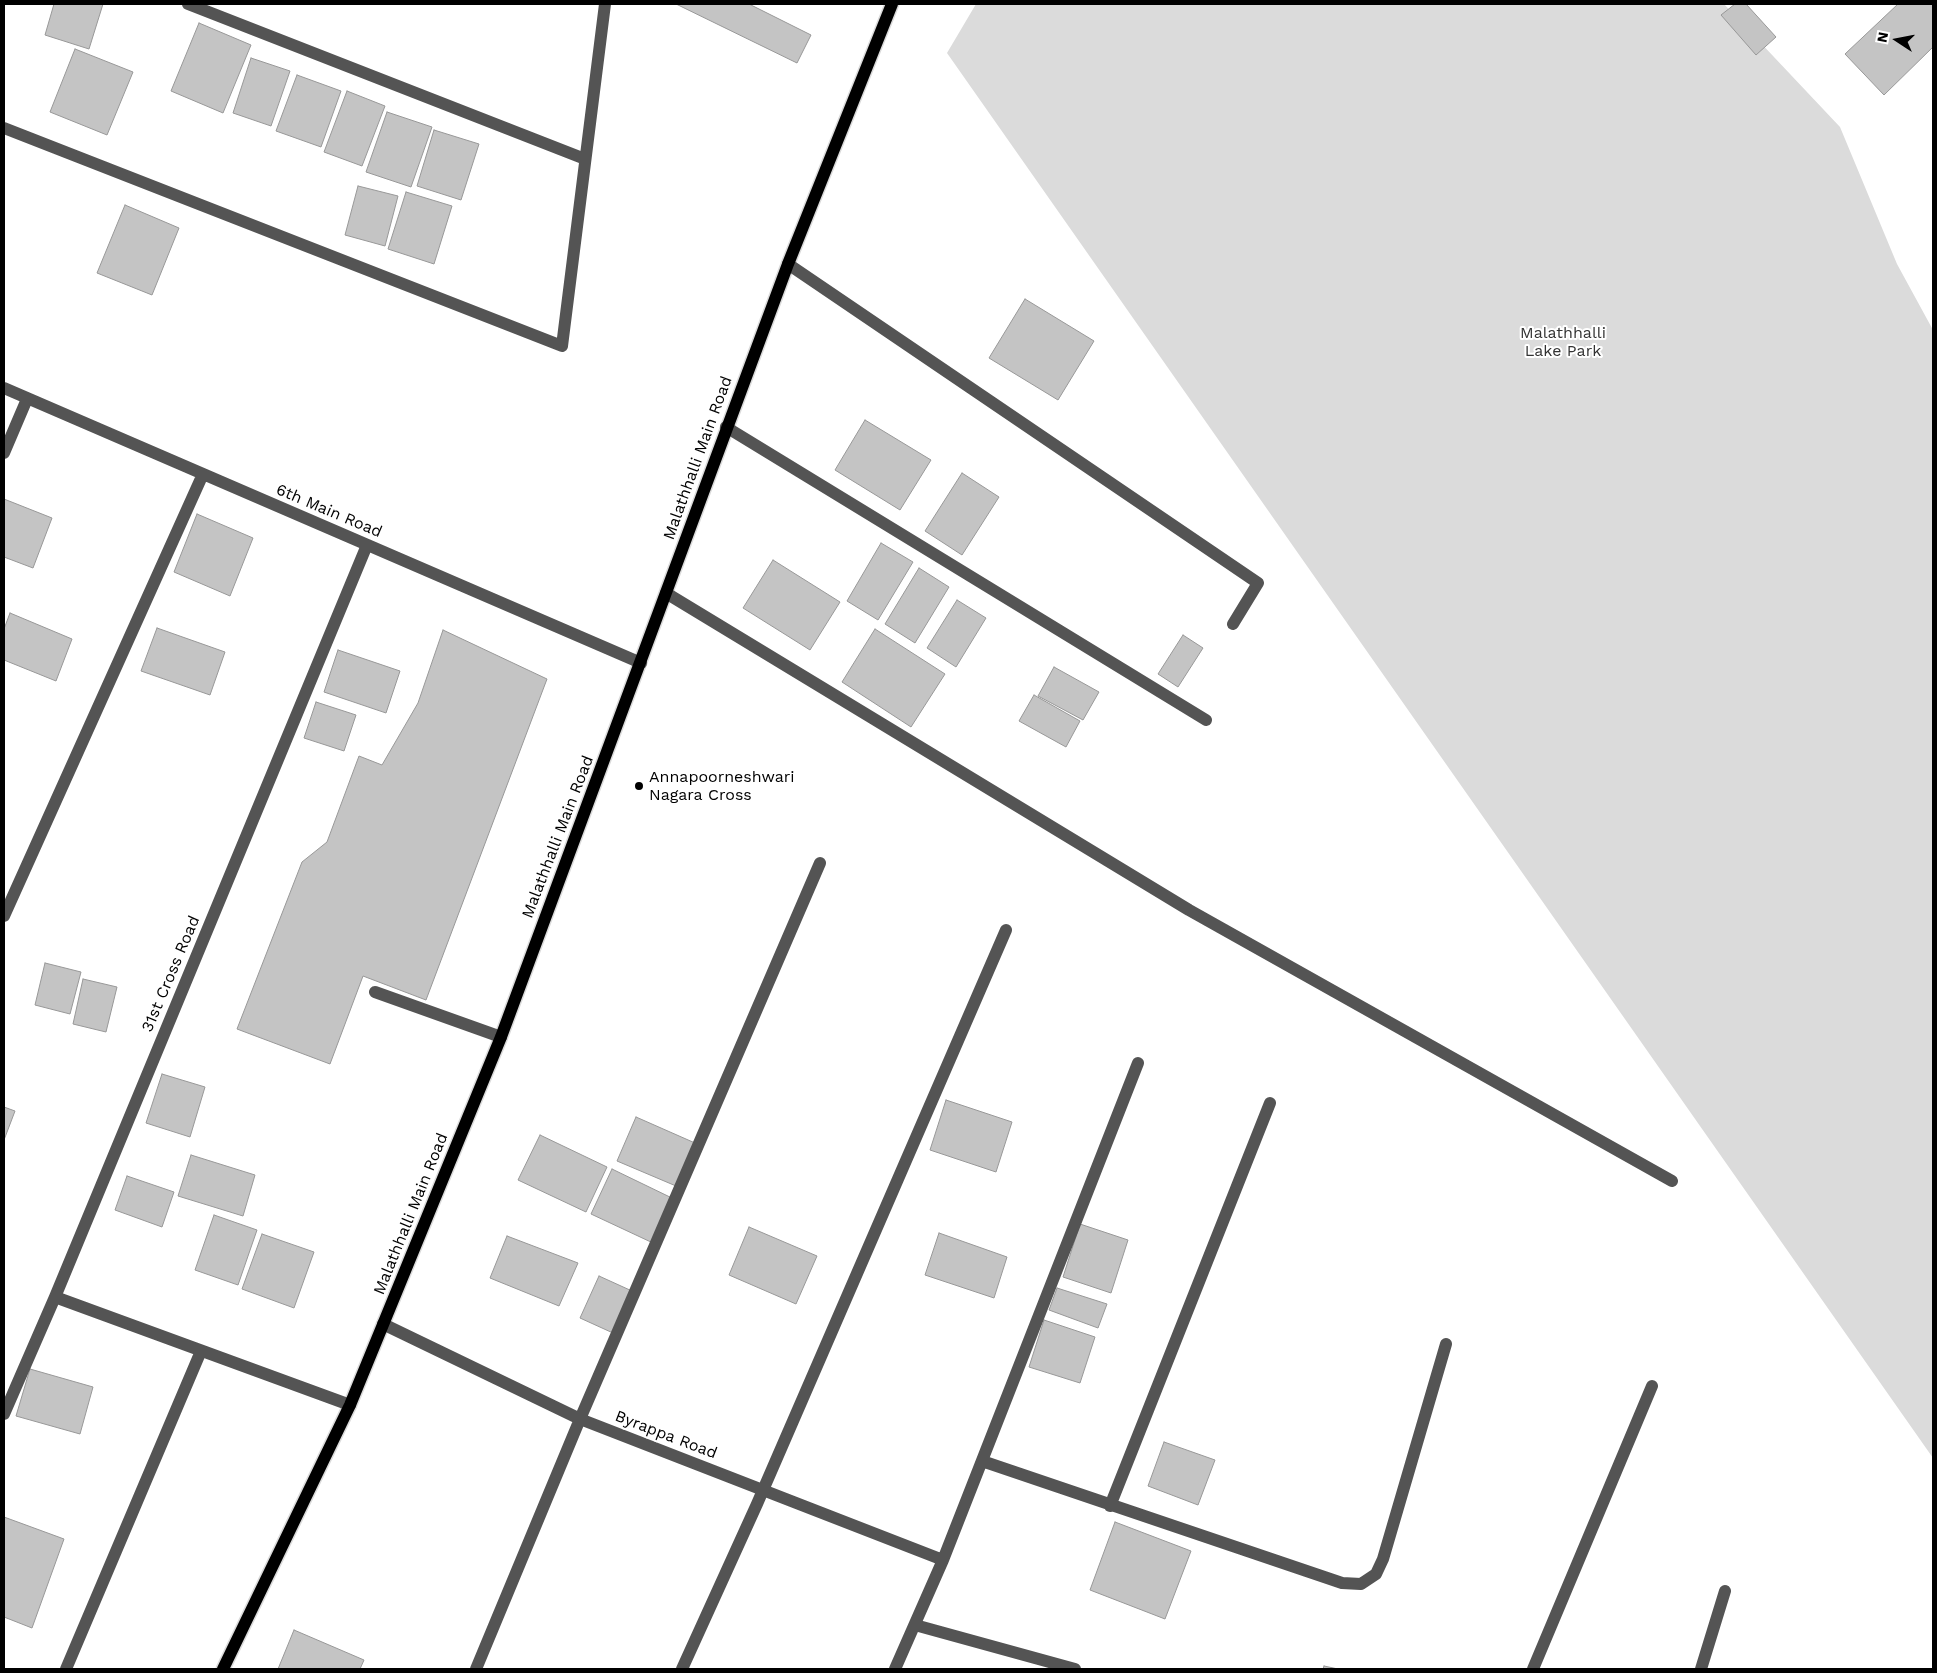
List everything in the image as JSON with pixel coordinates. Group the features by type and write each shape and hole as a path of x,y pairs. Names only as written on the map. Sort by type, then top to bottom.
{"main road":[{"name":"Malathhalli Main Road","path":"223,1669 350,1405 501,1036 641,662 726,427 788,264 892,4"}],"street":[{"path":"188,4 585,159"},
{"path":"4,128 562,346 605,4"},
{"path":"788,264 1258,583 1233,624"},
{"name":"6th Main Road","path":"4,388 641,662"},
{"path":"4,453 27,398"},
{"path":"726,427 1206,720"},
{"path":"4,916 202,474"},
{"name":"31st Cross Road","path":"4,1414 55,1297 367,545"},
{"path":"666,594 1190,910 1672,1181"},
{"path":"476,1669 580,1419 820,863"},
{"path":"682,1669 763,1491 1006,930"},
{"path":"375,992 501,1036"},
{"path":"895,1669 943,1560 1138,1063"},
{"path":"1110,1506 1270,1103"},
{"path":"55,1297 350,1405"},
{"name":"Byrappa Road","path":"383,1324 580,1419 943,1560"},
{"path":"982,1461 1110,1506 1342,1583 1361,1584 1376,1574 1383,1559 1446,1344"},
{"path":"66,1669 201,1351"},
{"path":"1533,1669 1652,1386"},
{"path":"1701,1669 1725,1590"},
{"path":"915,1625 1075,1669"}],"green space":[{"name":"Malathhalli Lake Park","path":"976,4 1724,4 1840,127 1897,264 1933,330 1933,1458 947,53"}],"building":[{"path":"54,4 103,4 89,49 45,35"},
{"path":"676,4 749,4 811,35 797,63"},
{"path":"1735,4 1746,4 1776,37 1756,55 1721,15"},
{"path":"1898,4 1933,4 1933,47 1884,95 1845,54"},
{"path":"199,23 251,45 223,113 171,91"},
{"path":"75,49 133,72 107,135 50,112"},
{"path":"251,58 290,71 271,126 233,113"},
{"path":"297,75 341,91 321,147 276,131"},
{"path":"347,91 385,106 362,166 324,152"},
{"path":"387,112 432,127 411,187 366,172"},
{"path":"434,130 479,144 461,200 417,186"},
{"path":"358,186 398,196 385,246 345,235"},
{"path":"406,192 452,206 434,264 388,249"},
{"path":"125,205 179,228 152,295 97,273"},
{"path":"1025,299 1094,341 1058,400 989,358"},
{"path":"865,420 931,460 900,510 835,470"},
{"path":"962,473 999,497 962,555 925,531"},
{"path":"4,499 52,518 33,568 4,557"},
{"path":"197,514 253,538 230,596 174,572"},
{"path":"881,543 913,562 878,620 847,601"},
{"path":"773,560 840,602 810,650 743,608"},
{"path":"919,568 949,587 915,643 885,624"},
{"path":"957,600 986,618 956,667 927,648"},
{"path":"10,613 72,639 56,681 4,660 4,629"},
{"path":"157,628 225,652 210,695 141,671"},
{"path":"875,629 945,674 911,727 842,682"},
{"path":"443,630 547,679 426,1000 363,976 330,1064 237,1029 302,862 327,842 359,756 382,765 418,703"},
{"path":"1183,635 1203,648 1178,687 1158,674"},
{"path":"338,650 400,671 386,713 324,692"},
{"path":"1054,667 1099,692 1083,720 1038,696"},
{"path":"1034,695 1080,721 1066,747 1019,721"},
{"path":"316,702 356,715 344,751 304,738"},
{"path":"45,963 81,972 70,1014 35,1005"},
{"path":"83,979 117,987 106,1032 73,1024"},
{"path":"162,1074 205,1087 190,1137 146,1123"},
{"path":"946,1100 1012,1122 996,1172 930,1150"},
{"path":"4,1107 15,1111 4,1140"},
{"path":"636,1117 695,1143 676,1186 617,1161"},
{"path":"540,1135 607,1167 586,1212 518,1180"},
{"path":"191,1155 255,1175 243,1216 178,1196"},
{"path":"612,1169 674,1199 653,1243 591,1214"},
{"path":"127,1176 174,1192 162,1227 115,1210"},
{"path":"214,1215 257,1230 238,1285 195,1270"},
{"path":"1080,1224 1128,1240 1111,1293 1063,1277"},
{"path":"749,1227 817,1256 796,1304 729,1275"},
{"path":"939,1233 1007,1257 994,1298 925,1275"},
{"path":"262,1234 314,1252 294,1308 242,1289"},
{"path":"507,1236 578,1263 559,1306 490,1278"},
{"path":"599,1276 632,1291 613,1333 580,1318"},
{"path":"1057,1288 1107,1304 1098,1328 1049,1310"},
{"path":"1044,1320 1095,1337 1080,1383 1029,1367"},
{"path":"30,1369 93,1387 80,1434 16,1416"},
{"path":"1164,1442 1215,1460 1198,1505 1148,1486"},
{"path":"4,1517 64,1539 32,1628 4,1617"},
{"path":"1115,1522 1191,1551 1165,1619 1090,1590"},
{"path":"294,1630 364,1660 360,1669 278,1669"},
{"path":"1324,1666 1338,1669 1323,1669"}],"place":[{"name":"Annapoorneshwari Nagara Cross","path":"639,786"}]}
